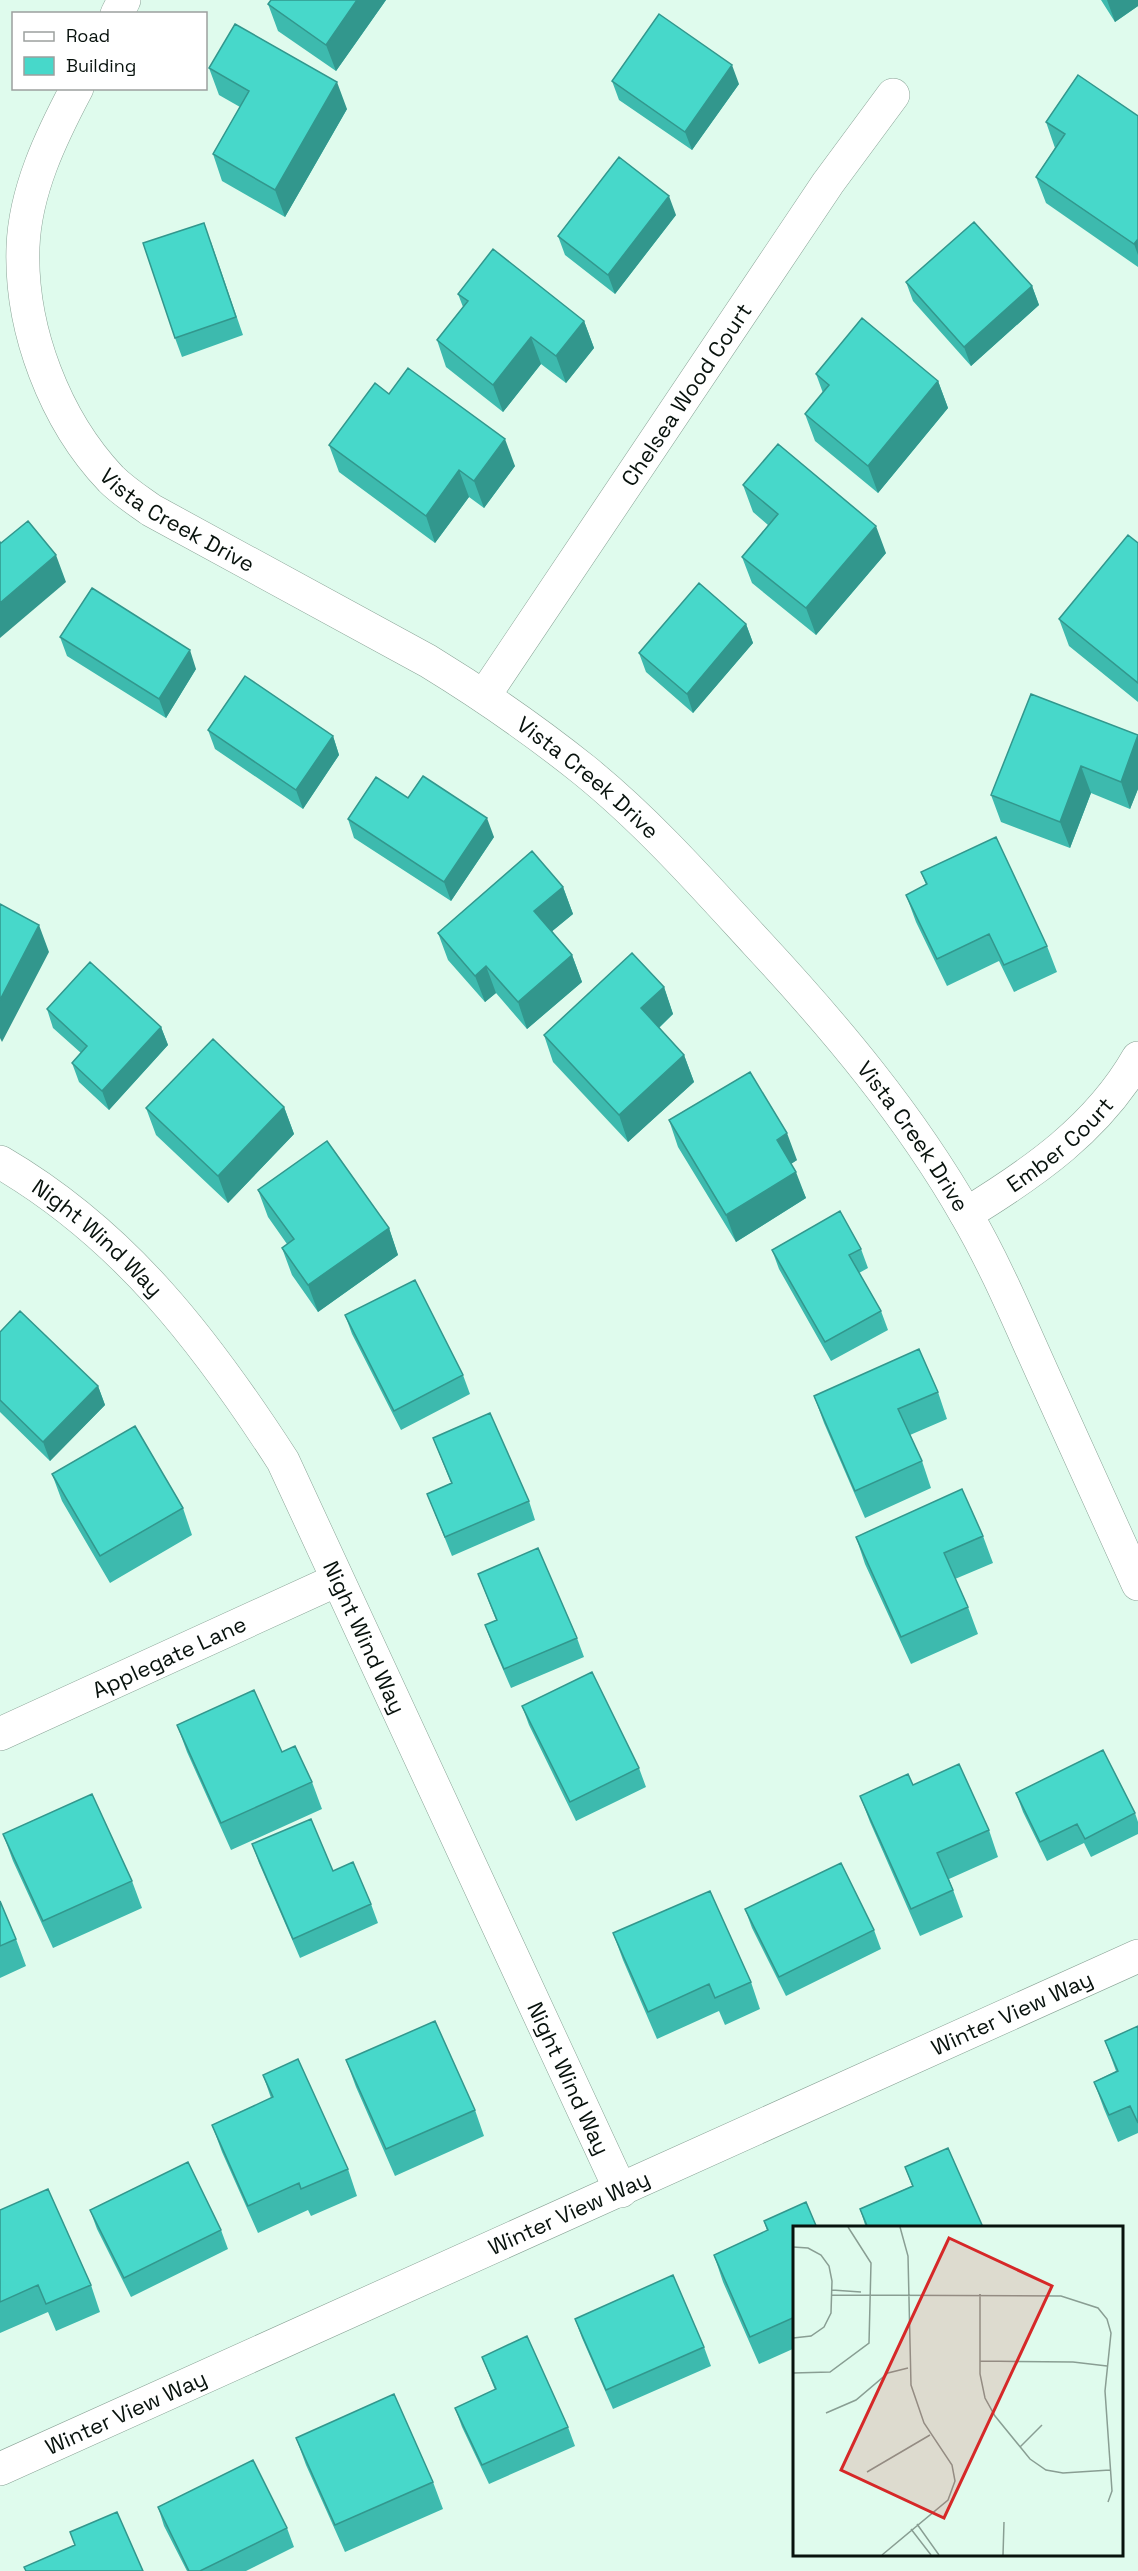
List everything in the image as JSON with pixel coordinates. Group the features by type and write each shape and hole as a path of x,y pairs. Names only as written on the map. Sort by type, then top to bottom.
{"street":[{"name":"Vista Creek Drive","path":"76,90 55,129 35,182 23,245 24,277 36,342 48,381 79,439 111,479 150,510 428,661 484,696 586,772 669,850 729,912 836,1030 913,1132 966,1214 987,1252 1138,1584"},
{"name":"Chelsea Wood Court","path":"484,696 828,183 893,95"},
{"name":"Ember Court","path":"966,1214 1035,1169 1076,1135 1103,1110 1125,1082 1138,1058"},
{"name":"Night Wind Way","path":"0,1162 77,1216 131,1263 183,1318 238,1391 283,1461 621,2191"},
{"name":"Applegate Lane","path":"0,1734 337,1580"},
{"name":"Winter View Way","path":"0,2469 1138,1956"}],"building":[{"path":"271,0 357,0 326,45 268,4"},
{"path":"659,14 732,65 685,132 612,81"},
{"path":"235,24 337,82 275,190 213,154 249,91 209,68"},
{"path":"1078,75 1138,116 1138,239 1134,244 1036,177 1065,134 1046,122"},
{"path":"619,157 669,196 608,275 558,236"},
{"path":"974,222 1032,286 964,347 906,282"},
{"path":"204,223 236,317 175,338 143,243"},
{"path":"493,249 584,321 556,356 531,337 493,385 437,340 468,301 458,294"},
{"path":"862,318 938,381 868,466 805,414 829,385 816,374"},
{"path":"408,368 505,439 474,481 459,470 426,516 329,445 375,383 389,394"},
{"path":"778,444 876,526 806,608 742,557 778,514 743,485"},
{"path":"28,521 56,555 0,603 0,542"},
{"path":"1128,535 1138,543 1138,683 1059,619"},
{"path":"699,583 746,624 687,694 639,653"},
{"path":"92,588 190,650 159,699 60,637"},
{"path":"245,676 333,736 296,790 208,730"},
{"path":"1031,694 1138,735 1121,782 1081,766 1060,822 991,795"},
{"path":"423,776 487,818 444,882 348,819 376,777 408,798"},
{"path":"996,837 1047,946 1004,965 989,934 937,959 906,895 927,884 921,872"},
{"path":"532,851 563,887 534,911 572,955 518,1002 486,966 475,976 438,933"},
{"path":"0,904 39,925 0,1000"},
{"path":"632,953 664,987 641,1008 684,1055 619,1115 544,1035"},
{"path":"90,962 161,1027 102,1091 72,1063 87,1046 47,1009"},
{"path":"213,1039 284,1107 218,1176 146,1108"},
{"path":"750,1072 787,1133 777,1140 796,1172 726,1215 669,1120"},
{"path":"327,1141 389,1228 308,1285 282,1248 294,1239 258,1190"},
{"path":"840,1211 861,1249 849,1255 881,1311 825,1342 772,1250"},
{"path":"415,1280 463,1375 394,1411 345,1315"},
{"path":"20,1311 98,1386 43,1442 0,1400 0,1332"},
{"path":"919,1349 938,1392 898,1409 922,1461 855,1491 814,1396"},
{"path":"490,1413 529,1501 445,1537 427,1494 452,1483 433,1438"},
{"path":"135,1426 183,1508 100,1556 52,1474"},
{"path":"962,1489 983,1536 944,1553 968,1607 901,1637 856,1537"},
{"path":"538,1548 577,1638 504,1669 485,1625 497,1620 478,1574"},
{"path":"592,1672 639,1768 570,1802 522,1706"},
{"path":"254,1690 282,1752 295,1746 312,1782 221,1823 177,1725"},
{"path":"1103,1750 1135,1813 1085,1839 1077,1824 1040,1842 1016,1793"},
{"path":"959,1764 989,1830 937,1853 953,1890 911,1909 860,1796 908,1774 913,1785"},
{"path":"92,1794 132,1881 43,1921 3,1834"},
{"path":"311,1819 333,1871 353,1862 371,1904 293,1939 252,1844"},
{"path":"841,1863 874,1930 779,1977 745,1909"},
{"path":"710,1891 751,1982 715,1998 709,1984 648,2012 613,1933"},
{"path":"0,1901 16,1939 0,1946"},
{"path":"435,2021 475,2110 386,2149 346,2060"},
{"path":"1138,2026 1138,2123 1130,2106 1109,2115 1094,2082 1118,2071 1105,2041"},
{"path":"298,2059 348,2169 301,2189 299,2183 248,2206 212,2125 273,2097 263,2075"},
{"path":"948,2148 982,2225 867,2226 860,2209 913,2186 905,2167"},
{"path":"188,2162 221,2230 124,2278 90,2210"},
{"path":"48,2189 91,2285 46,2304 38,2285 0,2302 0,2210"},
{"path":"806,2202 816,2226 793,2226 793,2318 750,2337 714,2255 768,2230 764,2221"},
{"path":"673,2275 704,2347 606,2390 575,2319"},
{"path":"527,2336 568,2427 482,2465 455,2408 496,2389 482,2357"},
{"path":"394,2394 433,2482 335,2525 296,2438"},
{"path":"253,2460 287,2528 200,2571 189,2571 158,2507"},
{"path":"117,2512 143,2571 26,2571 24,2567 75,2545 70,2532"}]}
